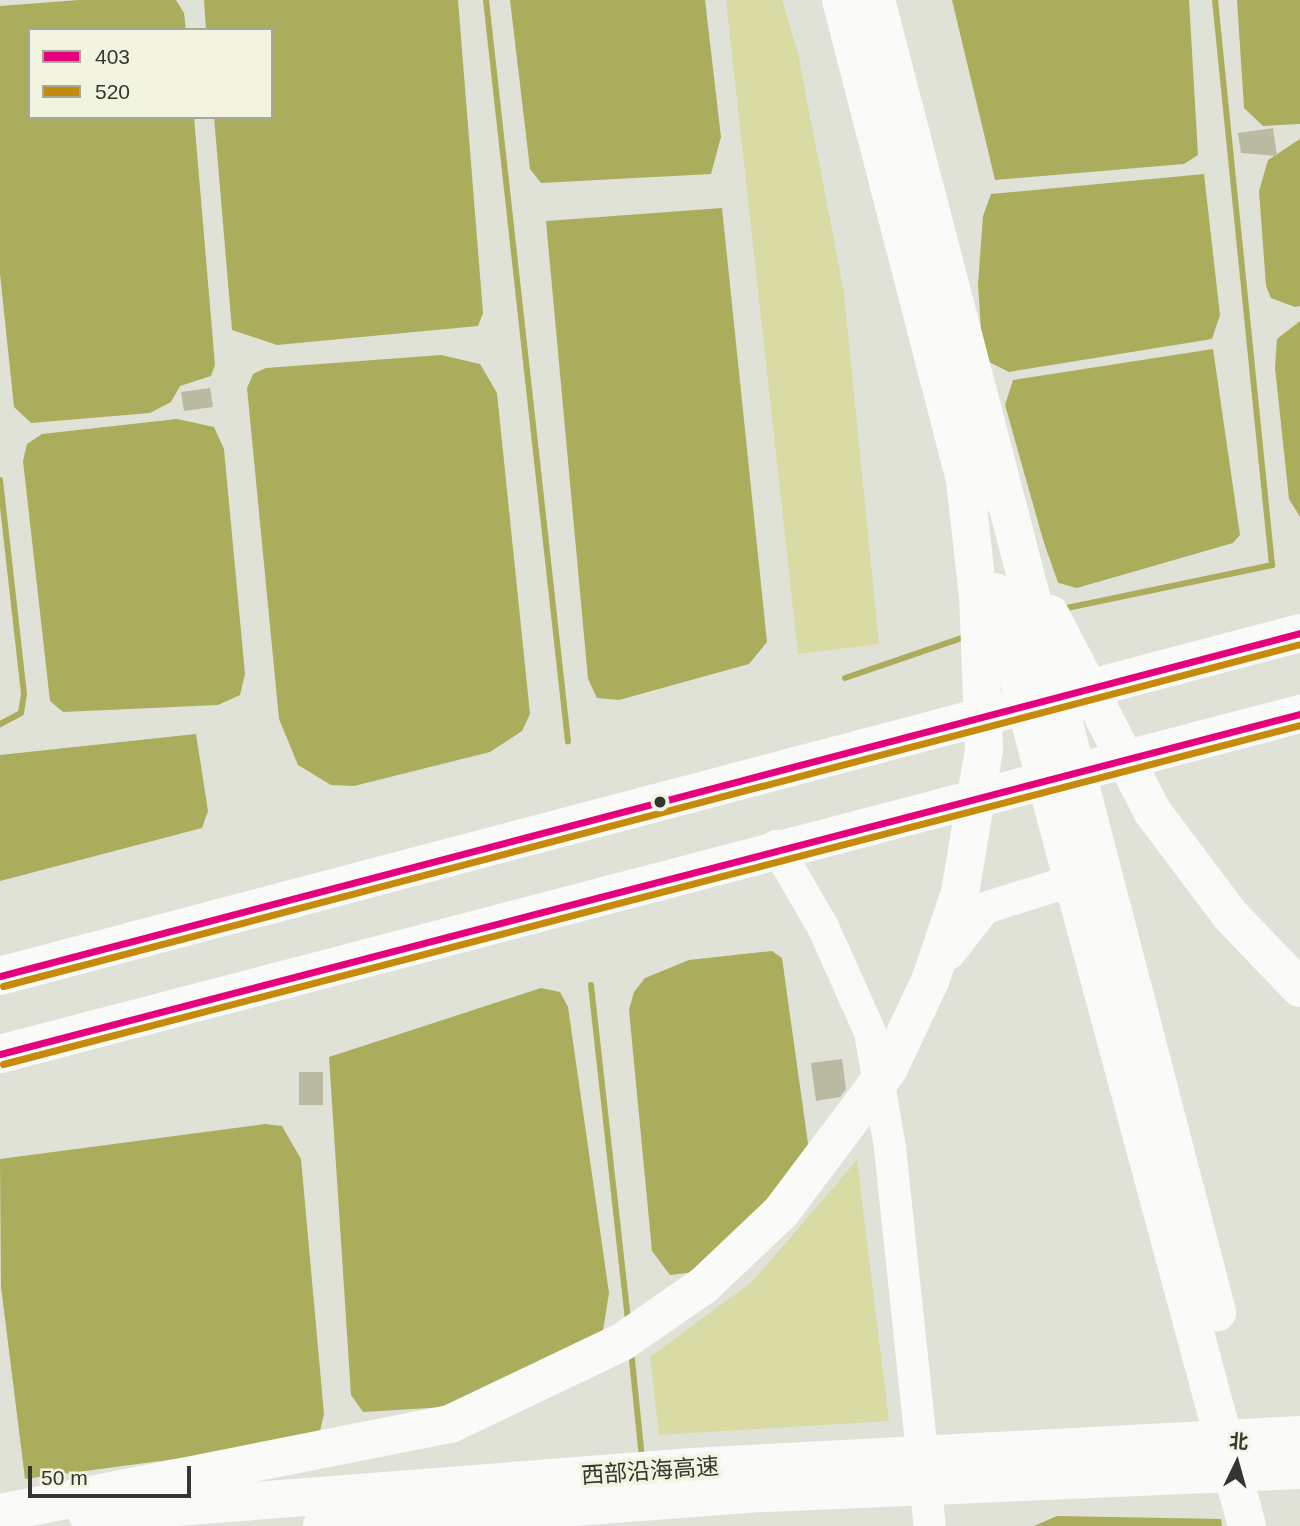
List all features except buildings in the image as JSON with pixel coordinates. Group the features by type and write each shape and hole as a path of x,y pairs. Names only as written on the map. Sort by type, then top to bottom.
{"highway":[{"path":"841,0 911,203 1005,506 1273,1526"},
{"path":"876,0 911,203 965,480 1247,1526"},
{"path":"0,1513 450,1424 622,1342 703,1286 781,1212 889,1068 930,981 960,893 984,750 979,608 965,480"},
{"path":"1005,506 1087,692 1152,811 1230,915 1300,988"},
{"path":"0,976 1300,633"},
{"path":"0,1054 776,846 1300,713"},
{"name":"西部沿海高速","path":"0,1521 693,1467 1300,1435"},
{"name":"西部沿海高速","path":"322,1526 766,1493 1300,1470"},
{"path":"1262,1471 1275,1482 1300,1486"}],"street":[{"path":"776,846 849,979 870,1032 881,1098 930,1526"},
{"path":"881,1098 967,923 1008,897 1101,872"}],"shaded area":[{"path":"79,0 176,0 184,13 186,28 28,28 28,119 194,119 215,365 211,376 180,386 171,402 150,413 31,423 14,407 0,274 0,6"},
{"path":"204,0 458,0 483,313 478,326 277,345 232,330 214,119 273,119 273,28 206,28"},
{"path":"510,0 705,0 721,137 711,174 541,183 530,169"},
{"path":"726,0 782,0 798,53 844,293 879,644 798,654"},
{"path":"952,0 1189,0 1198,155 1184,164 995,180"},
{"path":"1237,0 1300,0 1300,124 1263,126 1244,108"},
{"path":"1300,139 1300,306 1295,307 1271,298 1266,286 1259,191 1268,160"},
{"path":"1204,174 1220,315 1212,339 1009,372 983,359 978,285 983,216 991,194"},
{"path":"722,208 767,642 749,664 619,700 597,698 588,679 546,221"},
{"path":"1300,321 1300,517 1289,499 1275,368 1277,339"},
{"path":"1213,349 1240,535 1233,543 1077,588 1055,582 1005,405 1013,380"},
{"path":"441,355 480,364 497,393 530,714 522,731 490,752 354,786 331,785 298,765 279,719 247,388 253,374 266,368"},
{"path":"177,419 214,427 224,449 245,674 240,695 218,705 63,712 50,701 23,461 27,444 42,434"},
{"path":"196,734 208,811 202,828 0,881 0,755"},
{"path":"772,951 782,958 811,1165 713,1270 670,1275 652,1251 629,1010 634,992 645,978 689,960"},
{"path":"541,988 560,992 568,1007 609,1293 602,1337 463,1406 363,1412 351,1395 329,1057"},
{"path":"265,1124 282,1126 301,1159 324,1414 318,1440 25,1479 1,1287 0,1159"},
{"path":"857,1160 889,1421 659,1435 650,1357 752,1282"},
{"path":"1057,1516 1221,1519 1222,1526 1034,1526"}],"pier":[{"path":"1021,478 1022,481 1060,588 1047,576"}],"waterway":[{"path":"486,0 568,741"},
{"path":"1062,609 1272,565 1215,0"},
{"path":"0,480 24,694 21,713 0,724"},
{"path":"845,678 968,636"},
{"path":"591,985 628,1322"},
{"path":"631,1350 642,1458"}],"transit line":[{"name":"403","path":"0,976 1300,633"},
{"name":"520","path":"3,986 1300,644"},
{"name":"403","path":"0,1054 1300,714"},
{"name":"520","path":"3,1064 1300,725"}]}
